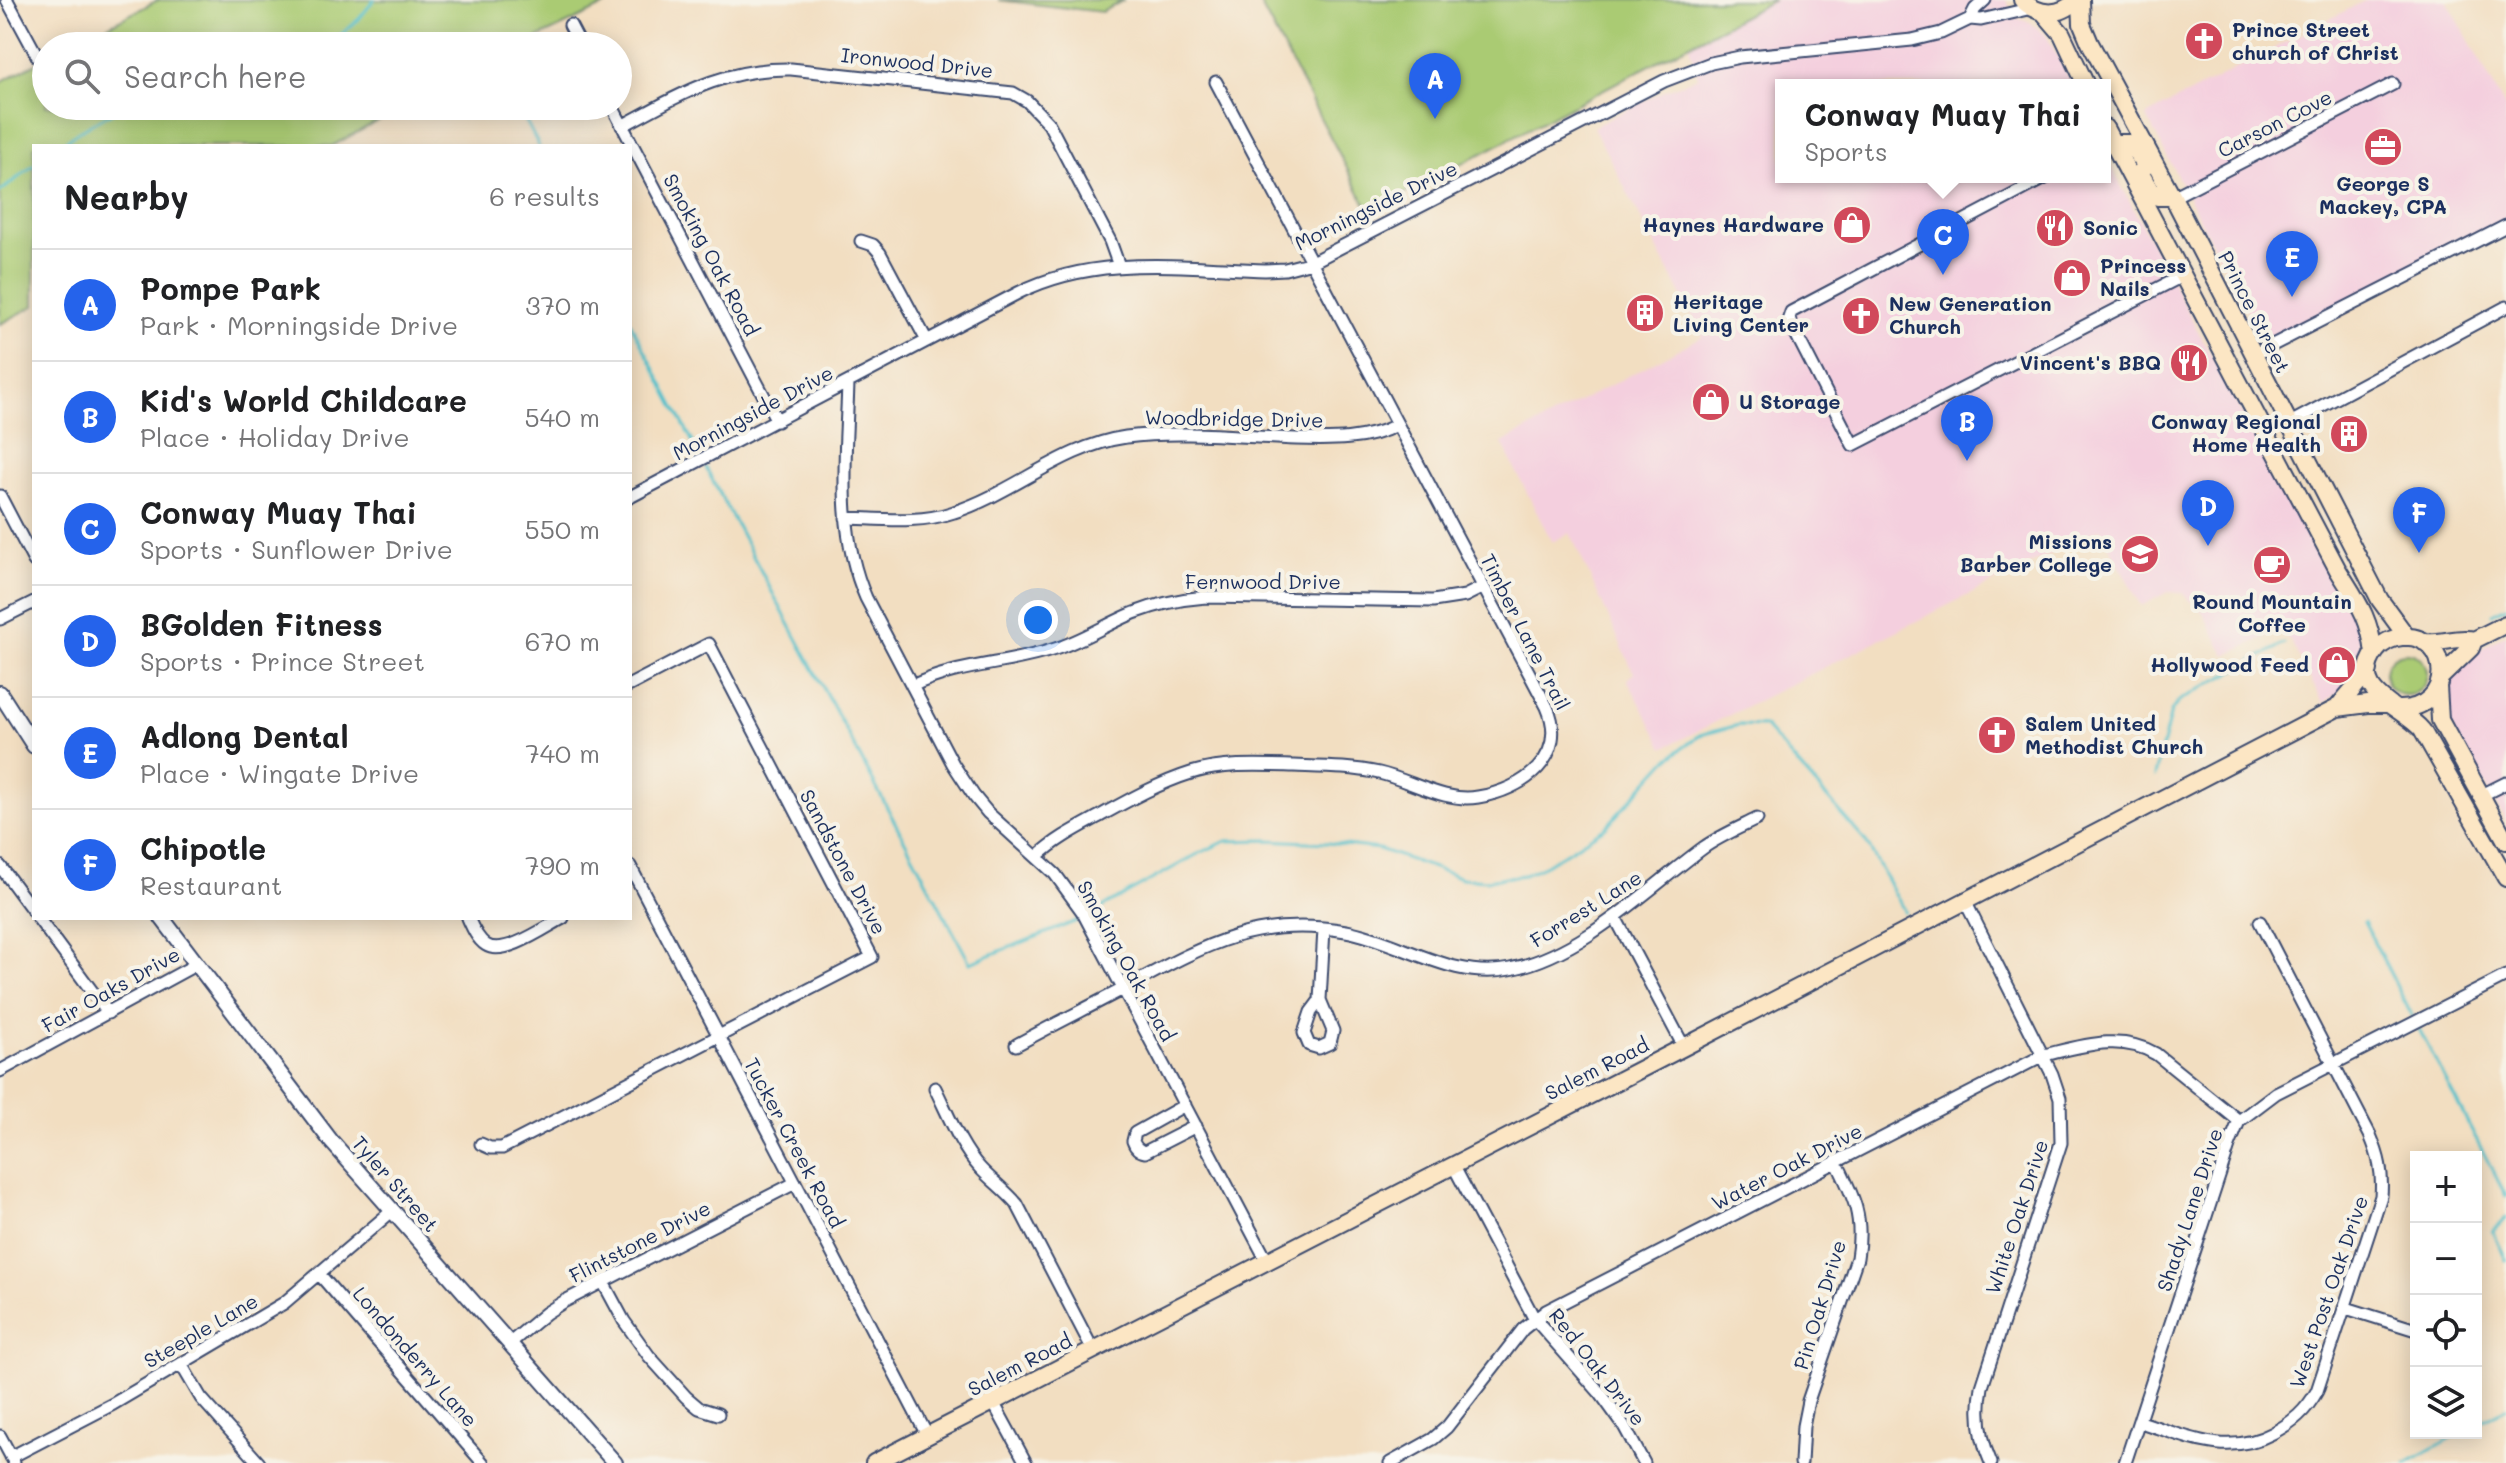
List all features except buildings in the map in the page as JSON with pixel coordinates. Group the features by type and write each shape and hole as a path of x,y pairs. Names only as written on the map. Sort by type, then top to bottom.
{"main road":[{"path":"2033,7 2063,10 2079,0"},
{"name":"Prince Street","path":"2079,0 2082,24 2110,79"},
{"path":"2033,7 2062,34 2083,79"},
{"name":"Prince Street","path":"2111,81 2351,544 2387,611 2407,637"},
{"path":"2111,144 2129,143 2155,180 2164,180"},
{"path":"2111,144 2136,164 2157,197 2173,197"},
{"path":"2111,144 2338,570 2365,615 2371,630 2373,690 2422,730 2500,861 2506,878"},
{"path":"2186,283 2208,290 2230,330 2243,335"},
{"path":"2186,283 2206,301 2234,350 2241,355 2253,355"},
{"path":"2294,487 2307,491 2317,499 2338,538 2351,544"},
{"path":"2393,707 2414,708 2426,702 2471,648 2474,640 2506,624"},
{"path":"2371,662 2388,641 2407,637 2442,643 2465,637 2474,640"},
{"path":"2424,642 2438,658 2440,720 2506,841"},
{"name":"Salem Road","path":"2337,708 2371,662"},
{"name":"Salem Road","path":"874,1463 2337,708 2374,703 2393,707"}],"street":[{"path":"7,0 32,46"},
{"name":"Morningside Drive","path":"1970,19 1985,0"},
{"name":"Morningside Drive","path":"632,494 1050,279 1086,269 1119,266 1265,270 1312,262 1664,81 1707,64 1740,57 1912,40 1941,33 1970,19 1981,20 2033,7"},
{"path":"570,25 574,32"},
{"name":"Ironwood Drive","path":"622,126 707,82 769,68 1013,93 1039,111 1049,124 1110,241 1119,266"},
{"name":"Timber Lane Trail","path":"1037,857 1052,843 1144,793 1193,772 1230,765 1359,770 1396,778 1446,795 1470,798 1501,791 1523,779 1547,758 1553,742 1553,724 1547,707 1216,82"},
{"name":"Carson Cove","path":"2173,197 2393,84"},
{"name":"Smoking Oak Road","path":"619,120 631,144"},
{"name":"Smoking Oak Road","path":"632,145 777,421"},
{"path":"2036,183 1793,310 1789,318 1853,445 2186,283"},
{"path":"2253,355 2506,226"},
{"path":"861,241 873,245 880,253 927,341"},
{"path":"2288,424 2506,307"},
{"name":"Smoking Oak Road","path":"848,383 846,518 851,558 857,577 953,764 974,796 988,813 1037,857 1082,911 1267,1261"},
{"name":"Woodbridge Drive","path":"846,518 910,520 955,512 1060,458 1112,439 1149,435 1357,438 1374,436 1397,425"},
{"path":"0,496 32,557"},
{"name":"Fernwood Drive","path":"912,686 945,672 993,665 1055,649 1133,613 1183,599 1433,601 1465,596 1483,587"},
{"path":"0,619 32,603"},
{"name":"Sandstone Drive","path":"481,1144 502,1148 872,957 709,644 632,684"},
{"path":"0,693 32,743"},
{"path":"2482,795 2506,783"},
{"name":"Forrest Lane","path":"1016,1045 1198,949 1231,936 1290,927 1324,929 1363,935 1453,967 1493,971 1523,966 1556,953 1615,917 1706,846 1757,819"},
{"path":"0,866 32,909"},
{"name":"Tucker Creek Road","path":"634,882 927,1435"},
{"name":"White Oak Drive","path":"1965,901 2044,1055 2060,1098 2061,1143 1982,1387 1979,1420 1991,1463"},
{"path":"1615,917 1684,1047"},
{"path":"39,920 108,1013"},
{"name":"Tyler Street","path":"164,920 293,1093 392,1211 615,1463"},
{"path":"469,920 482,943 498,948 513,944 559,920"},
{"name":"West Post Oak Drive","path":"2140,1422 2224,1446 2262,1439 2309,1407 2346,1308 2381,1196 2383,1178 2380,1159 2370,1135 2260,922"},
{"path":"1320,1000 1324,929"},
{"name":"Fair Oaks Drive","path":"0,1071 197,964"},
{"name":"Shady Lane Drive","path":"2125,1463 2239,1121 2276,1093 2506,976"},
{"name":"Water Oak Drive","path":"1390,1463 1433,1439 1447,1427 1534,1318 2044,1055 2100,1043 2130,1042 2144,1046 2239,1121"},
{"path":"935,1088 970,1155 980,1169 1007,1191 1017,1204 1093,1350"},
{"path":"1185,1105 1135,1133 1134,1145 1145,1152 1196,1126"},
{"name":"Pin Oak Drive","path":"1801,1463 1808,1401 1857,1258 1860,1241 1855,1202 1836,1161"},
{"name":"Red Oak Drive","path":"1453,1165 1534,1318 1601,1394 1624,1426 1644,1463"},
{"name":"Flintstone Drive","path":"509,1344 546,1313 795,1183"},
{"name":"Steeple Lane","path":"13,1460 284,1303 392,1211"},
{"name":"Londonderry Lane","path":"320,1275 483,1463"},
{"path":"603,1282 624,1321 649,1356 699,1408 718,1414"},
{"path":"2346,1308 2410,1328"},
{"path":"181,1364 201,1398 259,1463"},
{"path":"993,1402 1026,1463"},
{"path":"0,1436 13,1460"}],"shaded area":[{"path":"1776,0 2006,0 2016,18 2030,22 2046,35 2070,79 1775,79 1775,183 2111,183 2111,166 2334,588 2357,624 2360,638 2358,663 2348,686 2323,703 2290,640 2277,631 2226,656 2202,611 2182,593 2168,592 2141,606 2100,529 1664,748 1627,679 1634,673 1570,533 1552,542 1502,443 1703,336 1593,127 1698,77 1689,46"},
{"path":"2366,0 2447,0 2506,109 2506,221 2264,343 2146,116"},
{"path":"2506,634 2506,821 2453,730 2447,705 2454,673 2472,654"}],"green space":[{"path":"158,0 617,0 550,32 96,32"},
{"path":"998,0 1124,0 1102,12"},
{"path":"1258,0 1774,0 1370,212"},
{"path":"32,65 32,120 380,120 336,144 32,144 32,307 0,324 0,82"},
{"path":"2406,653 2421,659 2427,674 2421,689 2406,695 2391,689 2385,674 2391,659"}],"waterway":[{"path":"344,32 374,0"},
{"path":"62,144 99,120"},
{"path":"525,120 538,144"},
{"path":"0,192 32,167"},
{"path":"632,326 697,450"},
{"path":"706,468 970,963 1079,920"},
{"path":"2492,614 2506,607"},
{"path":"2155,776 2171,711 2180,700 2284,644"},
{"path":"1092,913 1226,841 1328,843 1379,849 1462,878 1486,880 1524,875 1546,865 1606,827 1667,760 1700,735 1739,725 1764,726 1866,842 1905,912"},
{"path":"2364,922 2412,1016"},
{"path":"2419,1029 2506,1196"},
{"path":"2506,1218 2493,1231 2506,1260"},
{"path":"2482,1422 2506,1408"},
{"path":"2406,1463 2450,1439"}],"place":[{"name":"Prince Street church of Christ","path":"2204,41"},
{"name":"Pompe Park","path":"1435,119"},
{"name":"George S Mackey, CPA","path":"2383,147"},
{"name":"Haynes Hardware","path":"1852,225"},
{"name":"Sonic","path":"2055,228"},
{"name":"Conway Muay Thai","path":"1943,275"},
{"name":"Princess Nails","path":"2072,278"},
{"name":"Adlong Dental","path":"2292,297"},
{"name":"Heritage Living Center","path":"1645,313"},
{"name":"New Generation Church","path":"1861,316"},
{"name":"Vincent's BBQ","path":"2189,363"},
{"name":"U Storage","path":"1711,402"},
{"name":"Conway Regional Home Health","path":"2349,434"},
{"name":"Kid's World Childcare","path":"1967,461"},
{"name":"BGolden Fitness","path":"2208,546"},
{"name":"Chipotle","path":"2419,553"},
{"name":"Missions Barber College","path":"2140,554"},
{"name":"Round Mountain Coffee","path":"2272,565"},
{"name":"Hollywood Feed","path":"2337,665"},
{"name":"Salem United Methodist Church","path":"1997,735"}]}
